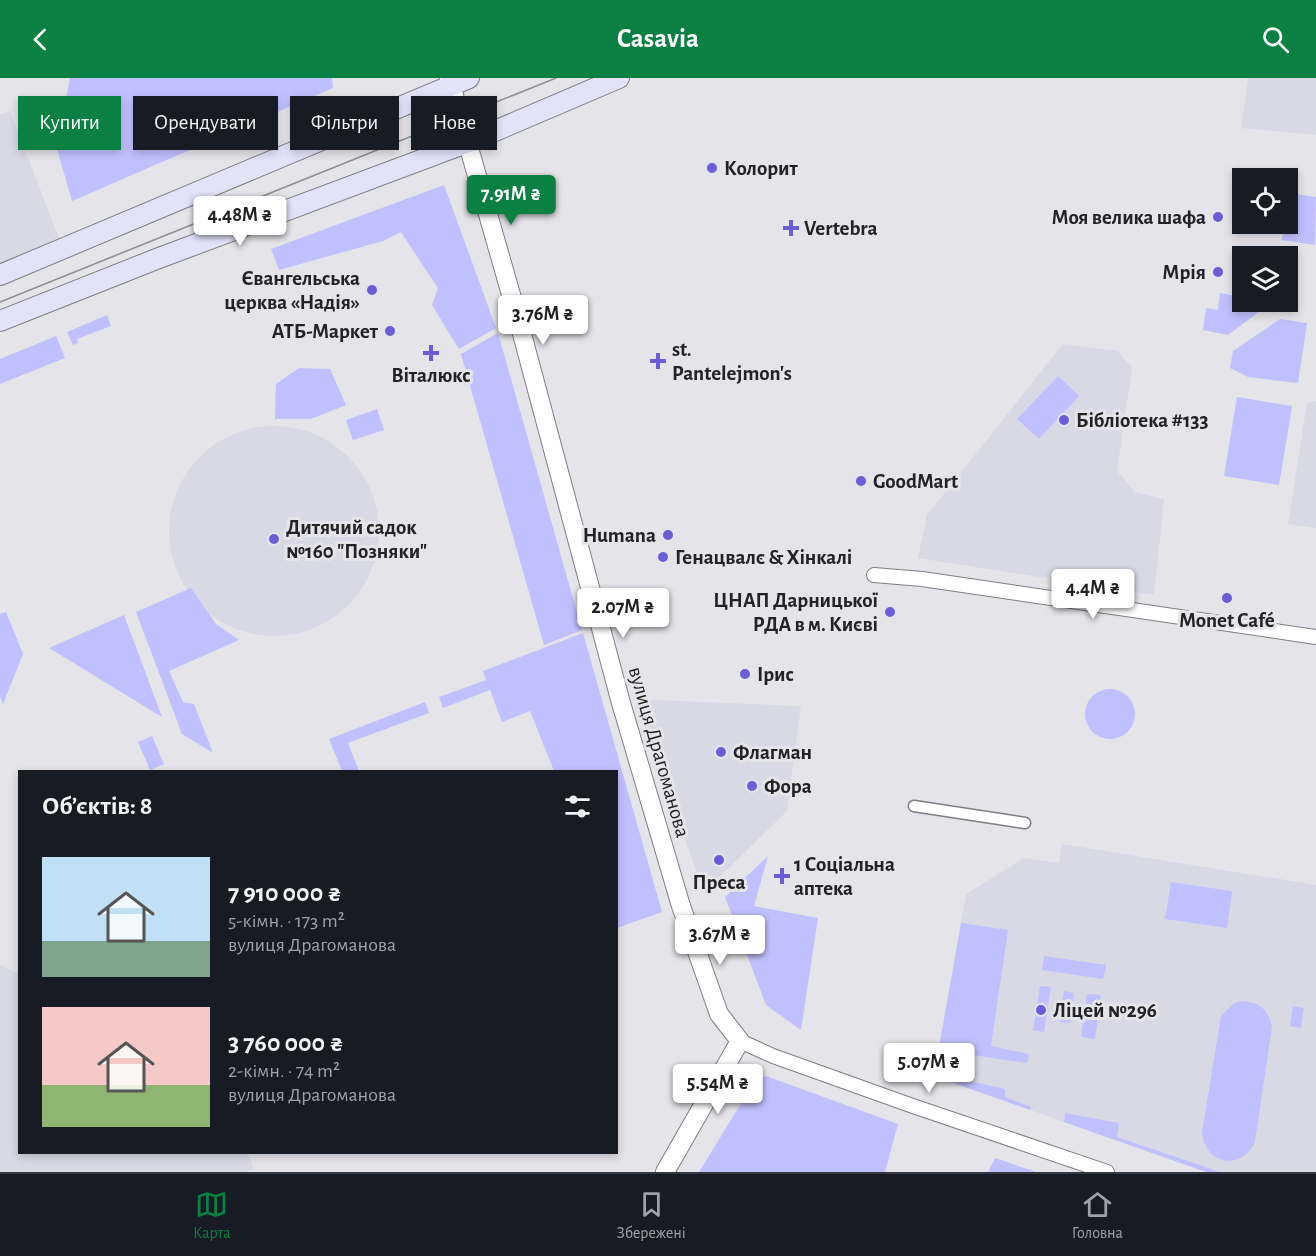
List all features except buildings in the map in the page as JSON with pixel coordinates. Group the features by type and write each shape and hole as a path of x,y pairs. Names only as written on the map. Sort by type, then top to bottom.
{"main road":[{"path":"497,130 619,78"},
{"path":"0,276 456,80"},
{"path":"0,321 159,258 448,150"}],"street":[{"name":"вулиця Драгоманова","path":"456,80 459,96"},
{"name":"вулиця Драгоманова","path":"471,150 621,703 681,906 719,1014 740,1041"},
{"path":"874,575 922,579 1316,637"},
{"path":"914,806 1025,823"},
{"path":"665,1172 740,1041 773,1056 910,1105 1107,1172"}],"shaded area":[{"path":"70,78 332,78 333,88 315,96 290,96 290,107 278,112 278,96 133,96 133,150 190,150 72,201 57,150 121,150 121,96 67,96"},
{"path":"1248,78 1316,78 1316,135 1241,128"},
{"path":"10,111 18,132 18,150 25,150 60,241 0,265 0,115"},
{"path":"444,185 496,328 459,349 432,305 438,288 401,232 383,241 279,270 271,249"},
{"path":"1298,194 1316,197 1315,245 1282,240 1283,234 1298,234"},
{"path":"1220,293 1232,295 1232,312 1259,312 1228,335 1203,330 1206,308 1218,310"},
{"path":"107,315 111,326 77,339 78,343 73,345 67,332"},
{"path":"1280,319 1307,323 1298,383 1248,377 1230,368 1233,351"},
{"path":"498,333 582,630 544,645 461,354"},
{"path":"56,336 65,358 0,384 0,359"},
{"name":"Бібліотека #133","path":"1063,344 1118,351 1132,368 1117,471 1135,492 1164,499 1154,595 918,558 927,515"},
{"path":"299,368 330,369 346,405 311,419 275,419 276,384"},
{"path":"1058,376 1079,396 1039,439 1017,419"},
{"path":"1237,397 1292,406 1279,485 1224,476"},
{"path":"1316,401 1316,528 1288,524 1307,403"},
{"path":"377,409 384,430 353,440 346,420"},
{"name":"Дитячий садок №160 \"Позняки\"","path":"264,426 284,426 305,430 324,438 349,456 362,472 375,500 379,531 375,562 362,590 349,606 333,619 305,632 284,636 264,636 243,632 224,624 207,613 192,598 173,562 169,541 169,521 173,500 181,481 192,464 207,449 243,430"},
{"path":"191,588 216,624 239,640 169,671 183,702 194,704 213,753 182,734 136,612"},
{"path":"6,612 23,654 3,704 0,697 0,614"},
{"path":"124,615 162,717 49,648"},
{"path":"583,633 662,912 618,928 618,770 554,770 530,711 502,722 490,690 443,708 439,697 486,680 483,671"},
{"path":"1105,689 1115,689 1128,696 1135,709 1135,719 1128,732 1115,739 1105,739 1096,735 1089,728 1085,719 1085,709 1089,700 1096,693"},
{"path":"653,700 801,706 787,811 704,892 636,704"},
{"path":"425,702 429,713 348,743 359,770 342,770 329,739"},
{"path":"152,736 164,764 150,770 138,742"},
{"path":"1062,844 1316,885 1316,1172 1206,1172 934,1076 966,894 1024,858 1059,863"},
{"path":"768,856 754,906 818,918 801,1030 766,1005 725,897"},
{"path":"1171,882 1232,891 1227,928 1165,919"},
{"path":"961,923 1008,930 991,1046 1029,1054 1027,1063 973,1055 969,1081 1005,1089 1005,1097 1031,1107 1030,1110 934,1076"},
{"path":"1044,956 1106,965 1103,979 1042,970"},
{"path":"0,965 18,974 18,1154 248,1154 254,1169 246,1172 0,1172"},
{"path":"1040,986 1051,987 1044,1032 1033,1030"},
{"path":"1064,991 1074,993 1070,1023 1060,1022"},
{"path":"1087,994 1101,995 1095,1039 1081,1037"},
{"path":"1242,1001 1262,1008 1268,1015 1272,1026 1255,1142 1241,1158 1224,1160 1209,1151 1204,1143 1202,1132 1221,1016 1234,1003"},
{"path":"1293,1006 1304,1008 1301,1028 1290,1026"},
{"path":"766,1076 898,1124 885,1172 699,1172 756,1079"},
{"path":"1065,1113 1119,1123 1117,1137 1220,1172 1206,1172 1064,1122"},
{"path":"995,1158 1036,1172 988,1172"}],"tram line":[{"path":"0,302 556,78"}],"place":[{"name":"Колорит","path":"712,168"},
{"name":"Моя велика шафа","path":"1218,217"},
{"name":"Vertebra","path":"791,228"},
{"name":"Мрія","path":"1218,272"},
{"name":"Євангельська церква «Надія»","path":"372,290"},
{"name":"АТБ-Маркет","path":"390,331"},
{"name":"Віталюкс","path":"431,353"},
{"name":"st. Pantelejmon's","path":"658,361"},
{"name":"Бібліотека #133","path":"1064,420"},
{"name":"GoodMart","path":"861,481"},
{"name":"Humana","path":"668,535"},
{"name":"Дитячий садок №160 \"Позняки\"","path":"274,539"},
{"name":"Генацвалє & Хінкалі","path":"663,557"},
{"name":"Monet Café","path":"1227,598"},
{"name":"ЦНАП Дарницької РДА в м. Києві","path":"890,612"},
{"name":"Ірис","path":"745,674"},
{"name":"Флагман","path":"721,752"},
{"name":"Фора","path":"752,786"},
{"name":"Преса","path":"719,860"},
{"name":"1 Соціальна аптека","path":"782,876"},
{"name":"Ліцей №296","path":"1041,1010"}]}
